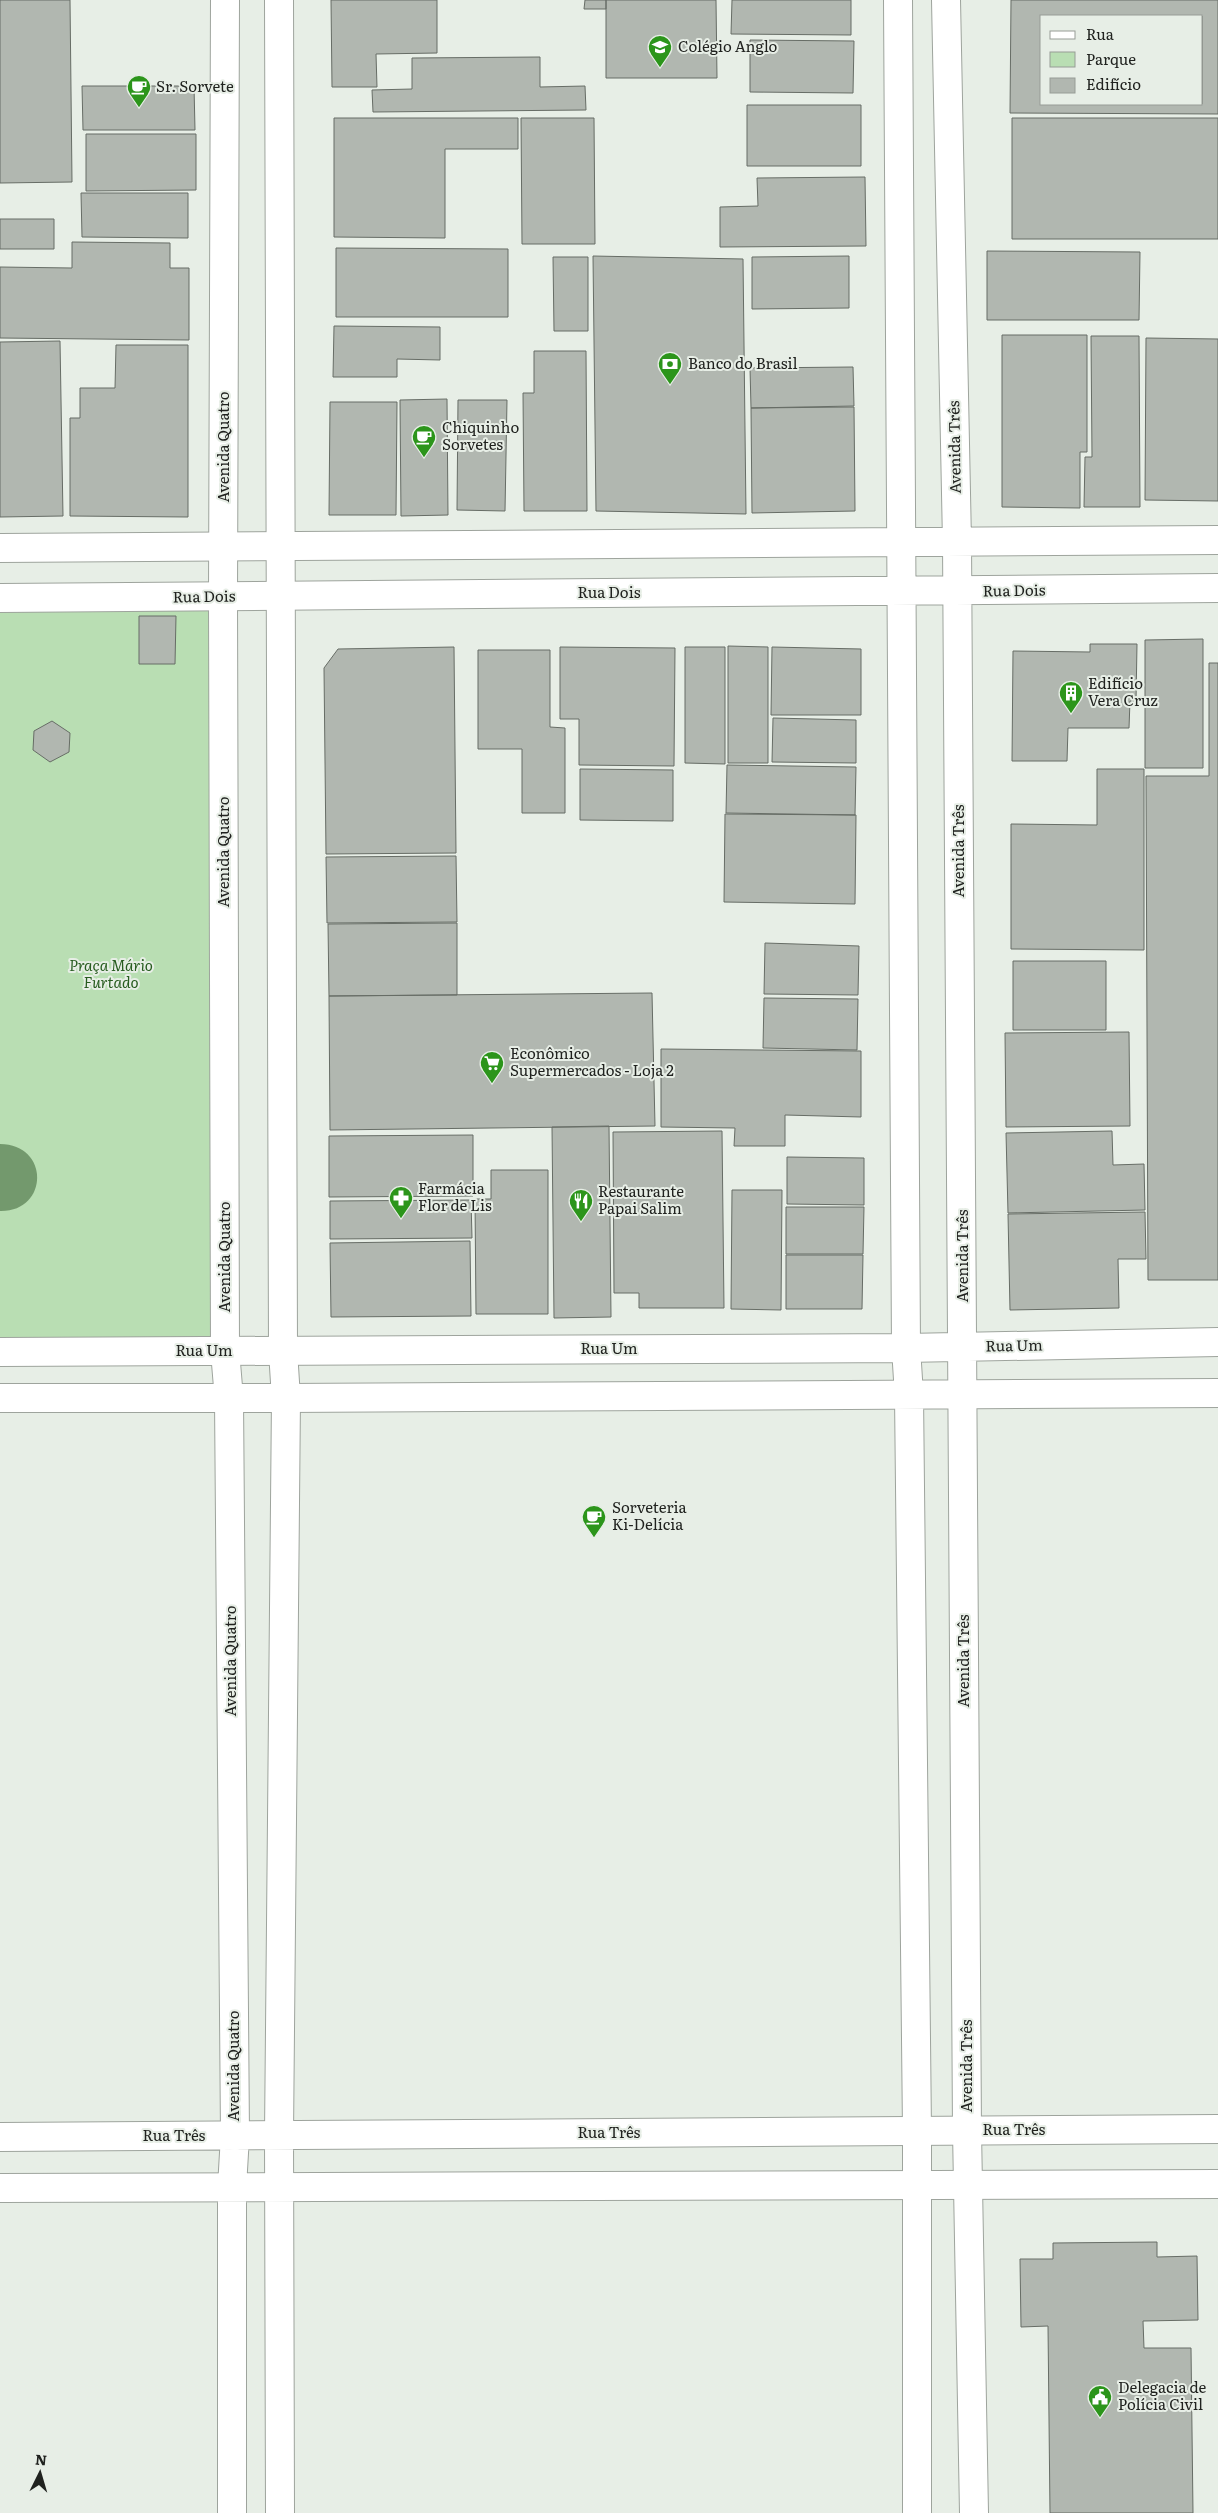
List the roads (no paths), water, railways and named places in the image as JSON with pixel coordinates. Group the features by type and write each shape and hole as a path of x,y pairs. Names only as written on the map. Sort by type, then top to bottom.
{"street":[{"name":"Avenida Quatro","path":"225,0 225,1351 229,1399 235,2136 232,2187 232,2513"},
{"path":"279,0 279,547 283,1351 286,1398 278,2186 280,2513"},
{"path":"898,0 906,1348 909,1395 917,2131 917,2513"},
{"name":"Avenida Três","path":"946,0 957,542 967,2131 974,2513"},
{"path":"0,548 1218,540"},
{"name":"Rua Dois","path":"0,598 957,592 1218,588"},
{"name":"Rua Um","path":"0,1352 906,1348 1218,1342"},
{"path":"0,1398 229,1399 1218,1393"},
{"name":"Rua Três","path":"0,2137 1218,2129"},
{"path":"0,2188 1218,2184"}],"place":[{"name":"Colégio Anglo","path":"660,68"},
{"name":"Sr. Sorvete","path":"139,108"},
{"name":"Banco do Brasil","path":"670,385"},
{"name":"Chiquinho Sorvetes","path":"424,458"},
{"name":"Edifício Vera Cruz","path":"1071,714"},
{"name":"Econômico Supermercados - Loja 2","path":"492,1084"},
{"name":"Farmácia Flor de Lis","path":"401,1219"},
{"name":"Restaurante Papai Salim","path":"581,1222"},
{"name":"Sorveteria Ki-Delícia","path":"594,1538"},
{"name":"Delegacia de Polícia Civil","path":"1100,2418"}],"park label":[{"name":"Praça Mário Furtado","path":"111,974"}]}
